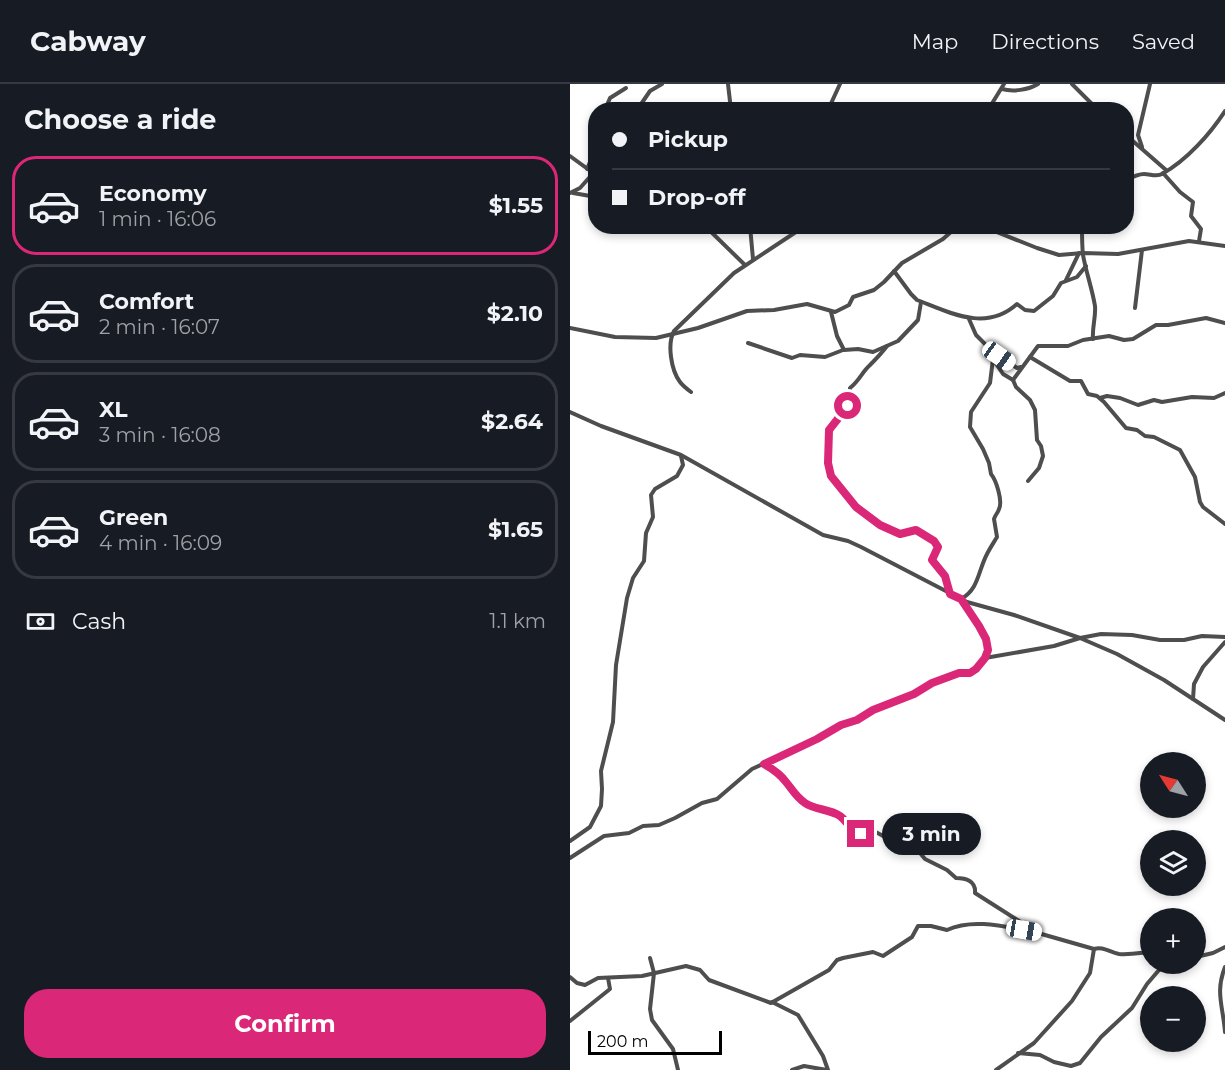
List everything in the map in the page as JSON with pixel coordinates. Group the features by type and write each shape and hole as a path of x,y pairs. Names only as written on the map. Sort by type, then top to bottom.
{"street":[{"path":"642,102 650,91 662,84"},
{"path":"729,84 730,102"},
{"path":"832,102 840,84"},
{"path":"993,102 1003,86 1017,90 1038,84"},
{"path":"1072,84 1090,102"},
{"path":"1142,147 1138,135 1150,84"},
{"path":"608,102 610,98 626,88"},
{"path":"1134,177 1140,174 1157,175 1165,172 1203,140 1225,111"},
{"path":"1134,141 1165,172 1180,192 1192,202 1191,216 1201,229 1199,241"},
{"path":"570,156 586,169 588,165"},
{"path":"571,193 588,179"},
{"path":"571,193 588,196"},
{"path":"713,234 745,265"},
{"path":"751,234 753,259"},
{"path":"691,392 677,376 670,350 671,336 678,326 721,284 753,259 792,234"},
{"path":"570,328 598,335 656,338 671,336 742,312 774,310 807,304 831,312 849,305 853,297 874,290 902,263 948,234"},
{"path":"1002,234 1054,254 1113,254 1154,249 1175,242 1199,241 1225,246"},
{"path":"1082,234 1081,253 1092,286 1095,307 1093,339"},
{"path":"1135,308 1142,250"},
{"path":"1066,280 1081,253"},
{"path":"894,271 911,294 921,302 969,319 992,319 1006,313 1017,304 1030,312 1034,311 1053,296 1059,285 1078,275 1086,266"},
{"path":"748,343 792,358 798,355 825,357 844,350 858,349 873,352 898,341 916,323 920,315 921,302"},
{"path":"831,312 837,336 844,350"},
{"path":"1012,380 1038,346 1068,346 1083,340 1109,336 1124,340 1132,339 1156,325 1206,318 1225,323"},
{"path":"969,319 976,335 988,348 1017,368 1022,367"},
{"path":"887,346 869,366 861,380 850,388 850,402 829,430 828,463 831,476 856,507 880,525 900,534 916,530 934,541 938,547 932,560 945,576 950,594"},
{"path":"988,348 1003,374 1012,380 1034,406 1037,440 1043,456 1040,468 1028,481"},
{"path":"1030,357 1070,381 1081,381 1088,394 1099,398 1121,420 1124,427 1159,439 1180,450 1195,477 1203,507 1225,524"},
{"path":"961,599 972,589 997,537 994,519 1000,504 998,487 969,421 973,408 990,383 993,359"},
{"path":"1099,398 1107,396 1120,398 1138,405 1154,400 1162,402 1192,396 1214,398 1225,393"},
{"path":"570,412 611,430 681,455 819,533 861,547 961,599 1080,638 1138,665 1225,720"},
{"path":"570,841 590,827 600,810 601,771 613,722 615,674 627,598 633,578 644,561 646,533 652,517 651,495 655,489 679,473 683,465 681,455"},
{"path":"570,858 604,836 623,834 643,826 659,825 702,803 717,799 746,773 841,725 914,694 932,683 959,673 970,673 985,658 988,650 986,639 961,599"},
{"path":"985,658 1108,634 1160,640 1225,636"},
{"path":"1193,699 1194,684 1203,667 1225,642"},
{"path":"764,764 786,781 792,792 803,802 816,809 835,813 855,832 861,834 872,830 897,844 920,853 925,859 947,870 956,878 972,882 976,887 975,892 1038,933"},
{"path":"772,1002 829,970 837,960 873,952 883,956 912,937 918,926 932,926 947,930 954,926 973,924 1038,933 1094,949 1103,948 1110,952 1140,953"},
{"path":"1206,954 1225,947"},
{"path":"996,1070 1034,1043 1072,1001 1090,973 1094,949"},
{"path":"650,958 654,972 650,1009 652,1020 673,1049 678,1070"},
{"path":"570,977 577,983 585,985 598,978 667,972 686,966 700,970 710,980 761,1001 772,1002 798,1015 823,1056 827,1070 804,1066 792,1070"},
{"path":"1225,967 1218,988 1225,1032"},
{"path":"1076,1070 1101,1037 1132,1008 1146,984 1155,974"},
{"path":"570,1021 610,989 608,978"},
{"path":"1017,1053 1040,1055 1054,1062 1071,1066 1080,1063"}],"route":[{"path":"848,406 829,430 828,463 831,476 844,495 861,512 880,525 900,534 913,529 934,541 938,547 932,560 942,570 950,594 961,599 979,626 986,639 988,650 981,664 970,673 959,673 927,685 914,694 873,710 857,720 841,725 764,764 786,781 792,792 803,802 816,809 835,813 855,832 861,834"}]}
